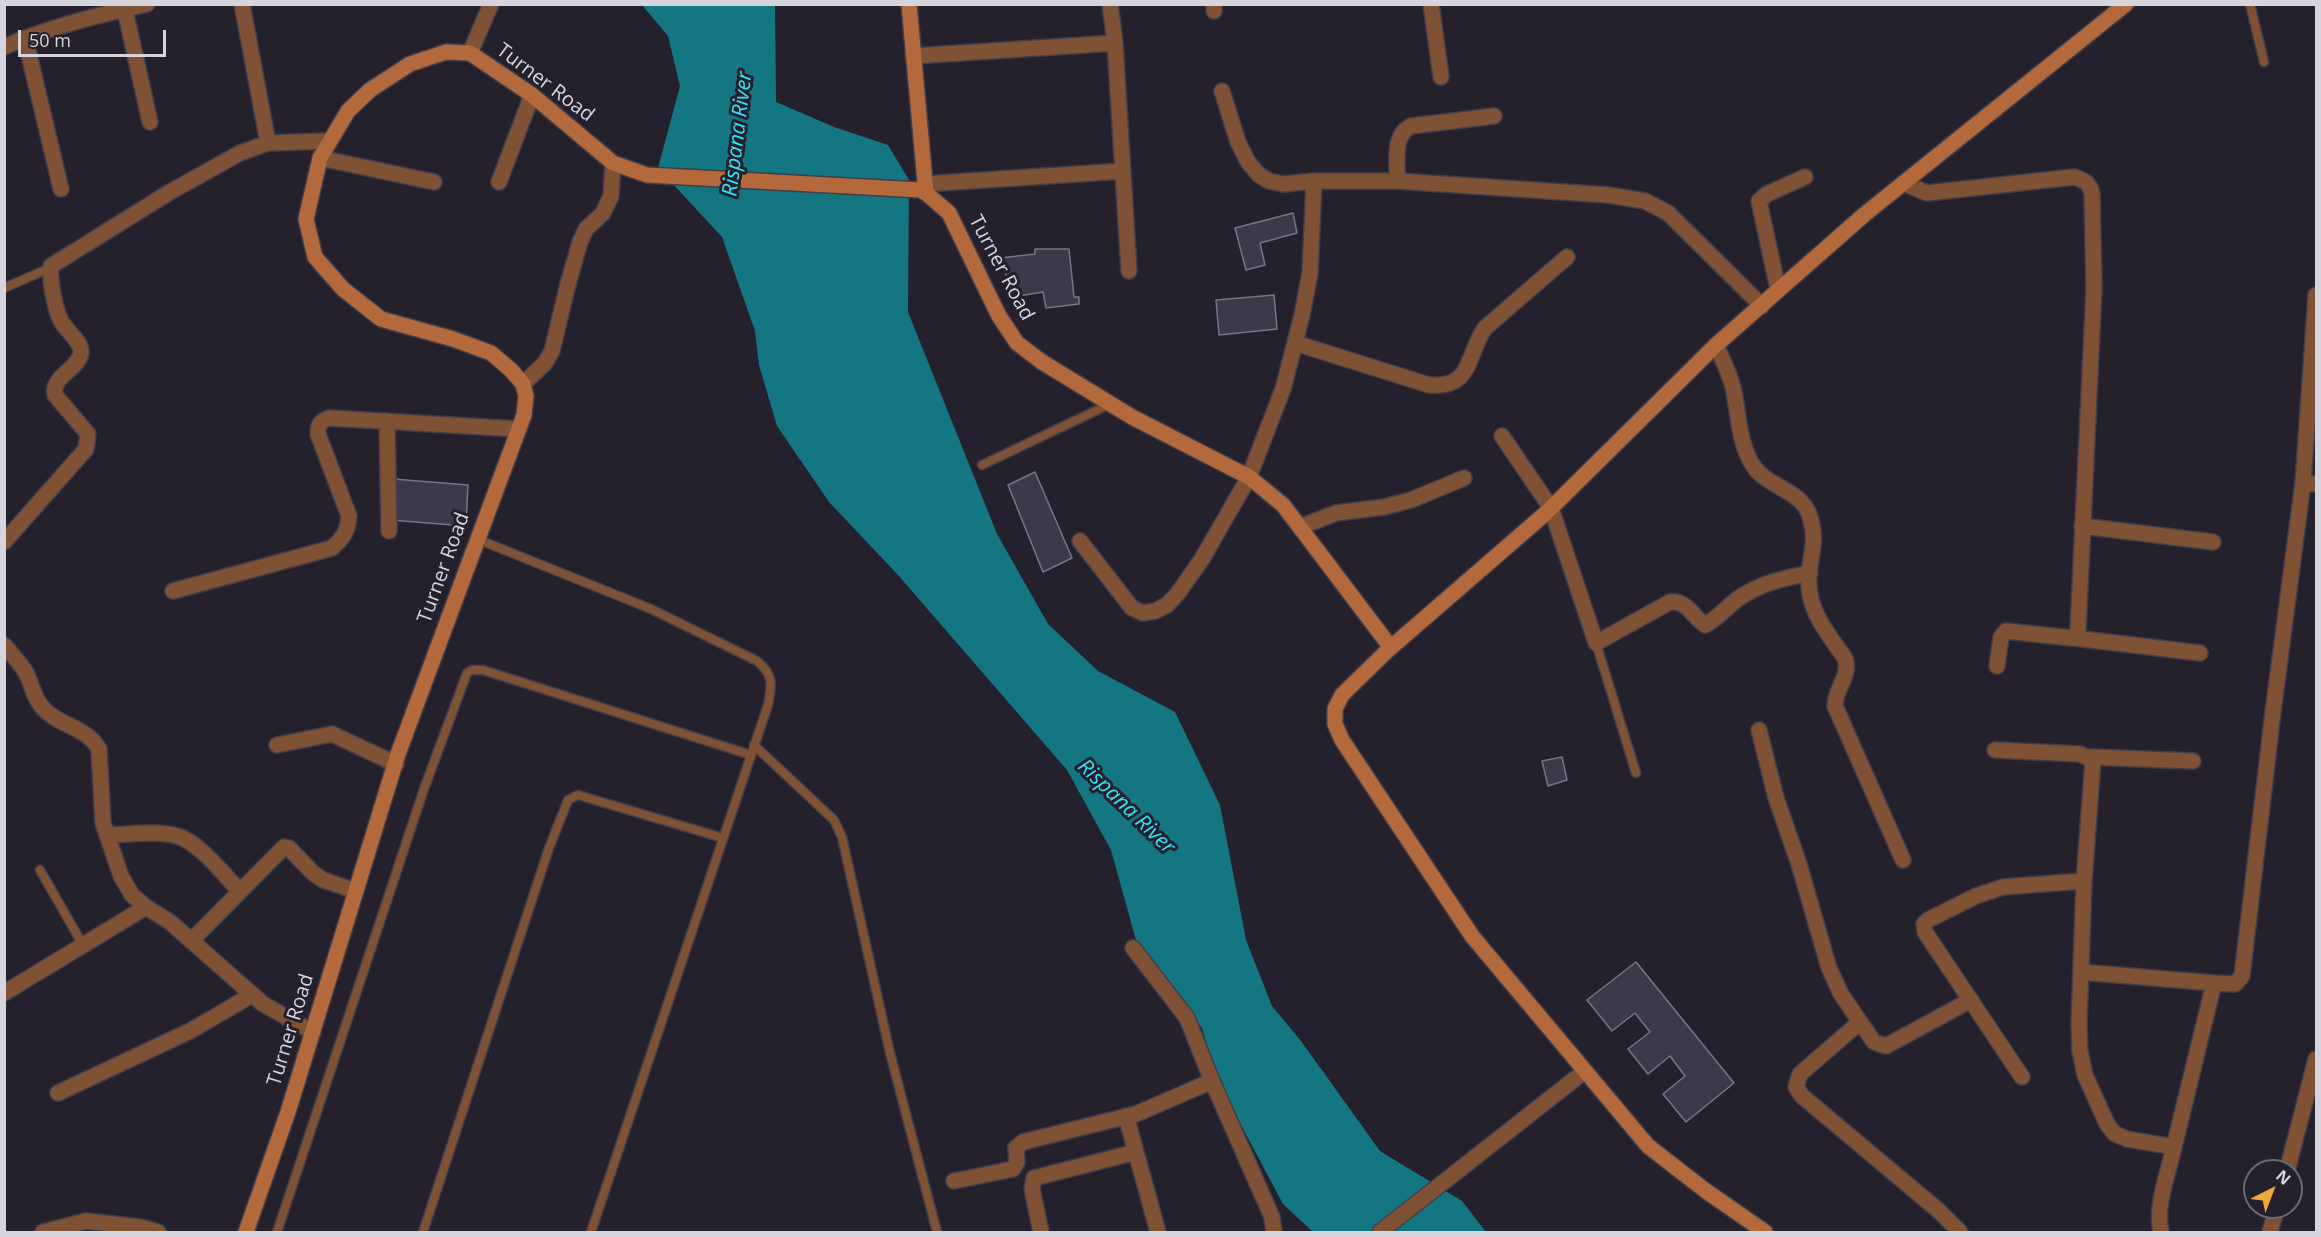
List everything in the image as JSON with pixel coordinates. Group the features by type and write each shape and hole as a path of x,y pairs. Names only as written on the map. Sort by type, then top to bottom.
{"main road":[{"path":"909,4 923,189"},
{"path":"1765,1233 1648,1146 1472,936 1342,740 1335,724 1335,709 1342,695 1388,650 1551,508 1716,345 1762,306 1778,289 1865,213 2126,4"},
{"name":"Turner Road","path":"246,1233 288,1112 396,764 524,415 526,396 523,384 491,353 453,339 381,319 343,289 315,257 306,219 320,158 348,111 370,90 410,64 446,52 470,53 532,95 613,163 647,175 923,189 949,213 999,316 1017,343 1042,362 1110,403 1249,477 1283,505 1389,645 1388,650"}],"street":[{"path":"4,47 26,38 147,4"},
{"path":"242,4 268,142"},
{"path":"470,53 491,4"},
{"path":"1110,4 1115,43 1129,271"},
{"path":"1431,4 1441,77"},
{"path":"125,10 150,122"},
{"path":"26,38 61,189"},
{"path":"913,56 1115,43"},
{"path":"1222,92 1238,142 1248,162 1259,175 1269,181 1282,184 1314,181 1397,181 1608,195 1645,201 1668,213 1762,306"},
{"path":"499,182 532,95"},
{"path":"1397,181 1398,138 1405,129 1412,126 1494,116"},
{"path":"4,542 86,449 88,441 84,429 55,395 53,388 79,358 81,352 78,342 67,331 57,310 50,268 54,263 240,153 268,142 329,141"},
{"path":"320,158 434,182"},
{"path":"523,384 545,363 552,351 580,242 586,229 603,213 611,196 613,163"},
{"path":"923,189 1123,171"},
{"path":"1778,289 1759,201 1767,194 1805,177"},
{"path":"1903,183 1926,193 2074,177 2091,187 2094,288 2078,630 2074,638"},
{"path":"1080,542 1132,608 1143,613 1155,611 1167,605 1202,559 1249,477 1265,432 1278,406 1310,273 1314,181"},
{"path":"1295,343 1429,385 1443,387 1461,378 1476,341 1485,328 1567,257"},
{"path":"2081,972 2235,984 2242,976 2273,712 2310,484 2316,295"},
{"path":"1716,345 1731,380 1741,436 1754,467 1766,480 1797,498 1807,510 1814,531 1814,550 1808,583 1810,602 1848,666 1846,675 1835,695 1835,706 1903,860"},
{"path":"173,591 332,548 342,539 348,528 349,516 318,434 318,425 328,418 519,429"},
{"path":"387,421 389,531"},
{"path":"1502,436 1551,508 1596,643 1670,602 1676,602 1689,609 1705,625 1741,596 1759,586 1775,580 1810,573"},
{"path":"1300,527 1336,513 1383,507 1411,500 1464,478"},
{"path":"2082,526 2213,542"},
{"path":"1998,666 2001,637 2006,631 2200,653"},
{"path":"4,645 25,671 34,697 45,711 60,722 83,731 99,749 103,823 121,876 132,895 191,941 263,1004 313,1032"},
{"path":"1759,730 1776,798 1799,864 1829,968 1841,994 1875,1042 1886,1046 1971,1000"},
{"path":"277,745 332,734 396,764"},
{"path":"1995,750 2193,761"},
{"path":"2090,757 2094,765 2084,881 2081,972 2080,1051 2085,1075 2107,1124 2115,1134 2174,1147"},
{"path":"107,835 169,834 179,836 193,844 240,891"},
{"path":"191,941 284,847 292,850 313,873 323,880 356,891"},
{"path":"2022,1077 1925,932 1924,924 1976,896 2003,887 2084,881"},
{"path":"4,993 146,908"},
{"path":"1133,948 1187,1018 1272,1217 1274,1233"},
{"path":"2161,1233 2160,1210 2214,983"},
{"path":"57,1093 190,1031 252,994"},
{"path":"1860,1022 1800,1074 1796,1087 1802,1096 1939,1210 1960,1233"},
{"path":"2290,1159 2316,1059"},
{"path":"1380,1233 1585,1071"},
{"path":"954,1181 1013,1169 1017,1162 1016,1148 1023,1142 1126,1116 1212,1081"},
{"path":"1126,1116 1158,1233"},
{"path":"1041,1233 1032,1189 1034,1178 1136,1152"},
{"path":"43,1233 86,1221 140,1227 158,1233"}],"lane":[{"path":"2250,4 2264,62"},
{"path":"4,288 50,268"},
{"path":"982,465 1110,403"},
{"path":"477,539 651,609 757,661 766,668 771,679 771,689 754,745 591,1233"},
{"path":"1596,643 1636,772"},
{"path":"277,1233 424,789 467,673 472,670 483,670 751,754"},
{"path":"754,745 834,820 842,837 890,1053 937,1233"},
{"path":"423,1233 549,848 568,800 578,795 723,838"},
{"path":"40,870 83,945"}],"water":[{"name":"Rispana River","path":"642,5 775,5 776,102 834,127 888,145 909,180 908,312 997,534 1048,624 1098,671 1175,712 1220,805 1246,940 1272,1006 1301,1041 1380,1151 1462,1201 1486,1232 1313,1232 1283,1204 1216,1078 1202,1028 1139,951 1111,850 1067,770 898,575 829,502 777,426 759,365 755,331 722,237 658,168 680,86 668,36"}],"building":[{"path":"1293,213 1297,233 1260,243 1265,265 1246,270 1235,228"},
{"path":"1035,249 1069,249 1074,297 1079,297 1079,304 1046,308 1043,292 1012,297 1009,276 1006,276 1005,269 1001,270 1000,258 1035,254"},
{"path":"1274,295 1277,329 1219,335 1216,300"},
{"path":"1035,472 1072,558 1043,572 1008,485"},
{"path":"393,479 468,485 466,526 390,520"},
{"path":"1562,757 1567,780 1548,786 1542,761"},
{"path":"1636,962 1734,1083 1686,1122 1663,1094 1685,1076 1670,1056 1648,1074 1628,1049 1650,1032 1635,1013 1612,1031 1587,1000"}]}
